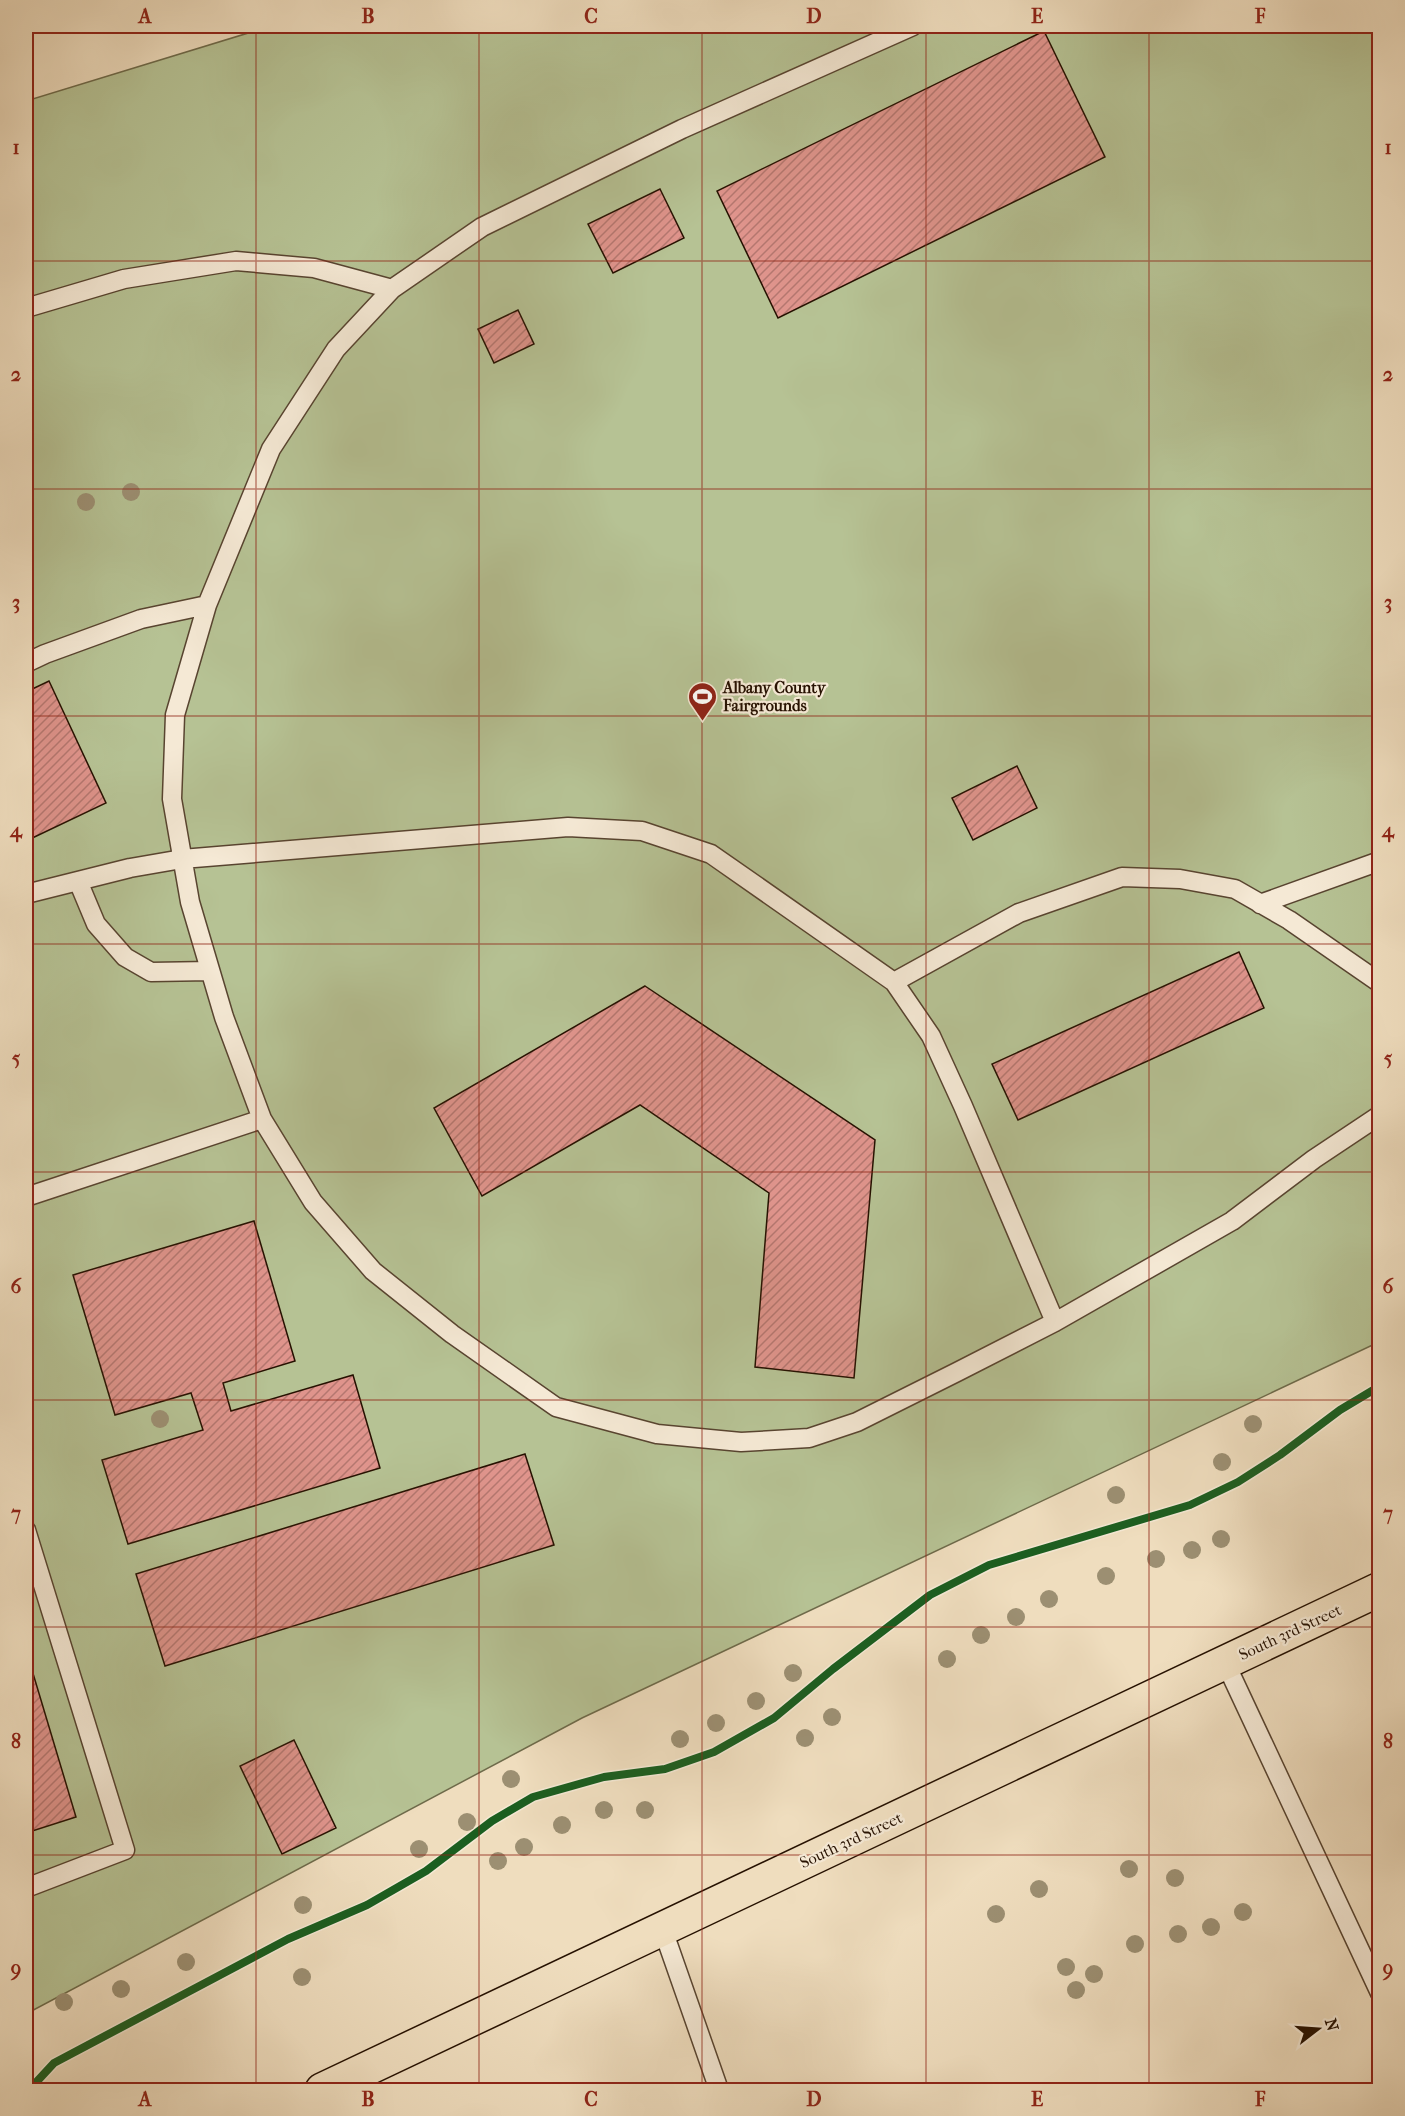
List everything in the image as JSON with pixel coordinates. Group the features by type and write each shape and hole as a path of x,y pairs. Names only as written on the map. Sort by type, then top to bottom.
{"highway":[{"name":"South 3rd Street","path":"322,2091 1380,1589"}],"lane":[{"path":"913,26 682,129 482,227 392,289 336,349 271,449 207,605 175,715 172,799 190,902 224,1017 262,1119 314,1202 373,1271 452,1334 556,1407 657,1434 741,1442 809,1438 857,1422 1055,1322 1232,1221 1314,1159 1380,1115"},
{"path":"26,308 124,279 236,261 314,268 392,289"},
{"path":"26,663 141,619 207,605"},
{"path":"26,894 130,868 182,859 568,827 642,831 711,854 894,982 931,1036 1055,1322"},
{"path":"1260,904 1380,861"},
{"path":"894,982 1019,913 1122,877 1179,879 1235,889 1289,920 1380,983"},
{"path":"78,881 96,924 125,957 152,972 210,971"},
{"path":"26,1197 262,1119"},
{"path":"26,1530 125,1850 26,1888"},
{"path":"1225,1662 1380,1993"},
{"path":"663,1930 719,2091"}],"green space":[{"name":"Albany County Fairgrounds","path":"271,26 1379,26 1379,1342 582,1718 26,2014 26,101"}],"building":[{"path":"1044,31 1105,157 778,318 717,191"},
{"path":"660,189 684,238 613,273 588,224"},
{"path":"518,310 534,344 494,363 478,329"},
{"path":"49,681 106,803 26,841 26,692"},
{"path":"1017,766 1037,808 973,840 952,798"},
{"path":"1239,952 1264,1008 1018,1120 992,1064"},
{"path":"645,986 875,1140 854,1378 755,1367 769,1193 640,1105 482,1196 434,1108"},
{"path":"254,1221 295,1361 223,1383 231,1411 353,1375 380,1468 128,1544 102,1460 203,1430 191,1393 115,1415 73,1275"},
{"path":"525,1454 554,1545 165,1666 136,1574"},
{"path":"26,1650 76,1817 26,1833"},
{"path":"294,1740 336,1828 282,1854 240,1766"}],"cycle path":[{"path":"29,2090 54,2063 288,1939 367,1905 426,1871 492,1821 533,1797 604,1777 665,1769 714,1752 774,1718 833,1669 930,1595 989,1565 1190,1505 1238,1482 1280,1455 1340,1410 1380,1386"}],"place":[{"name":"Albany County Fairgrounds","path":"702,722"}]}
